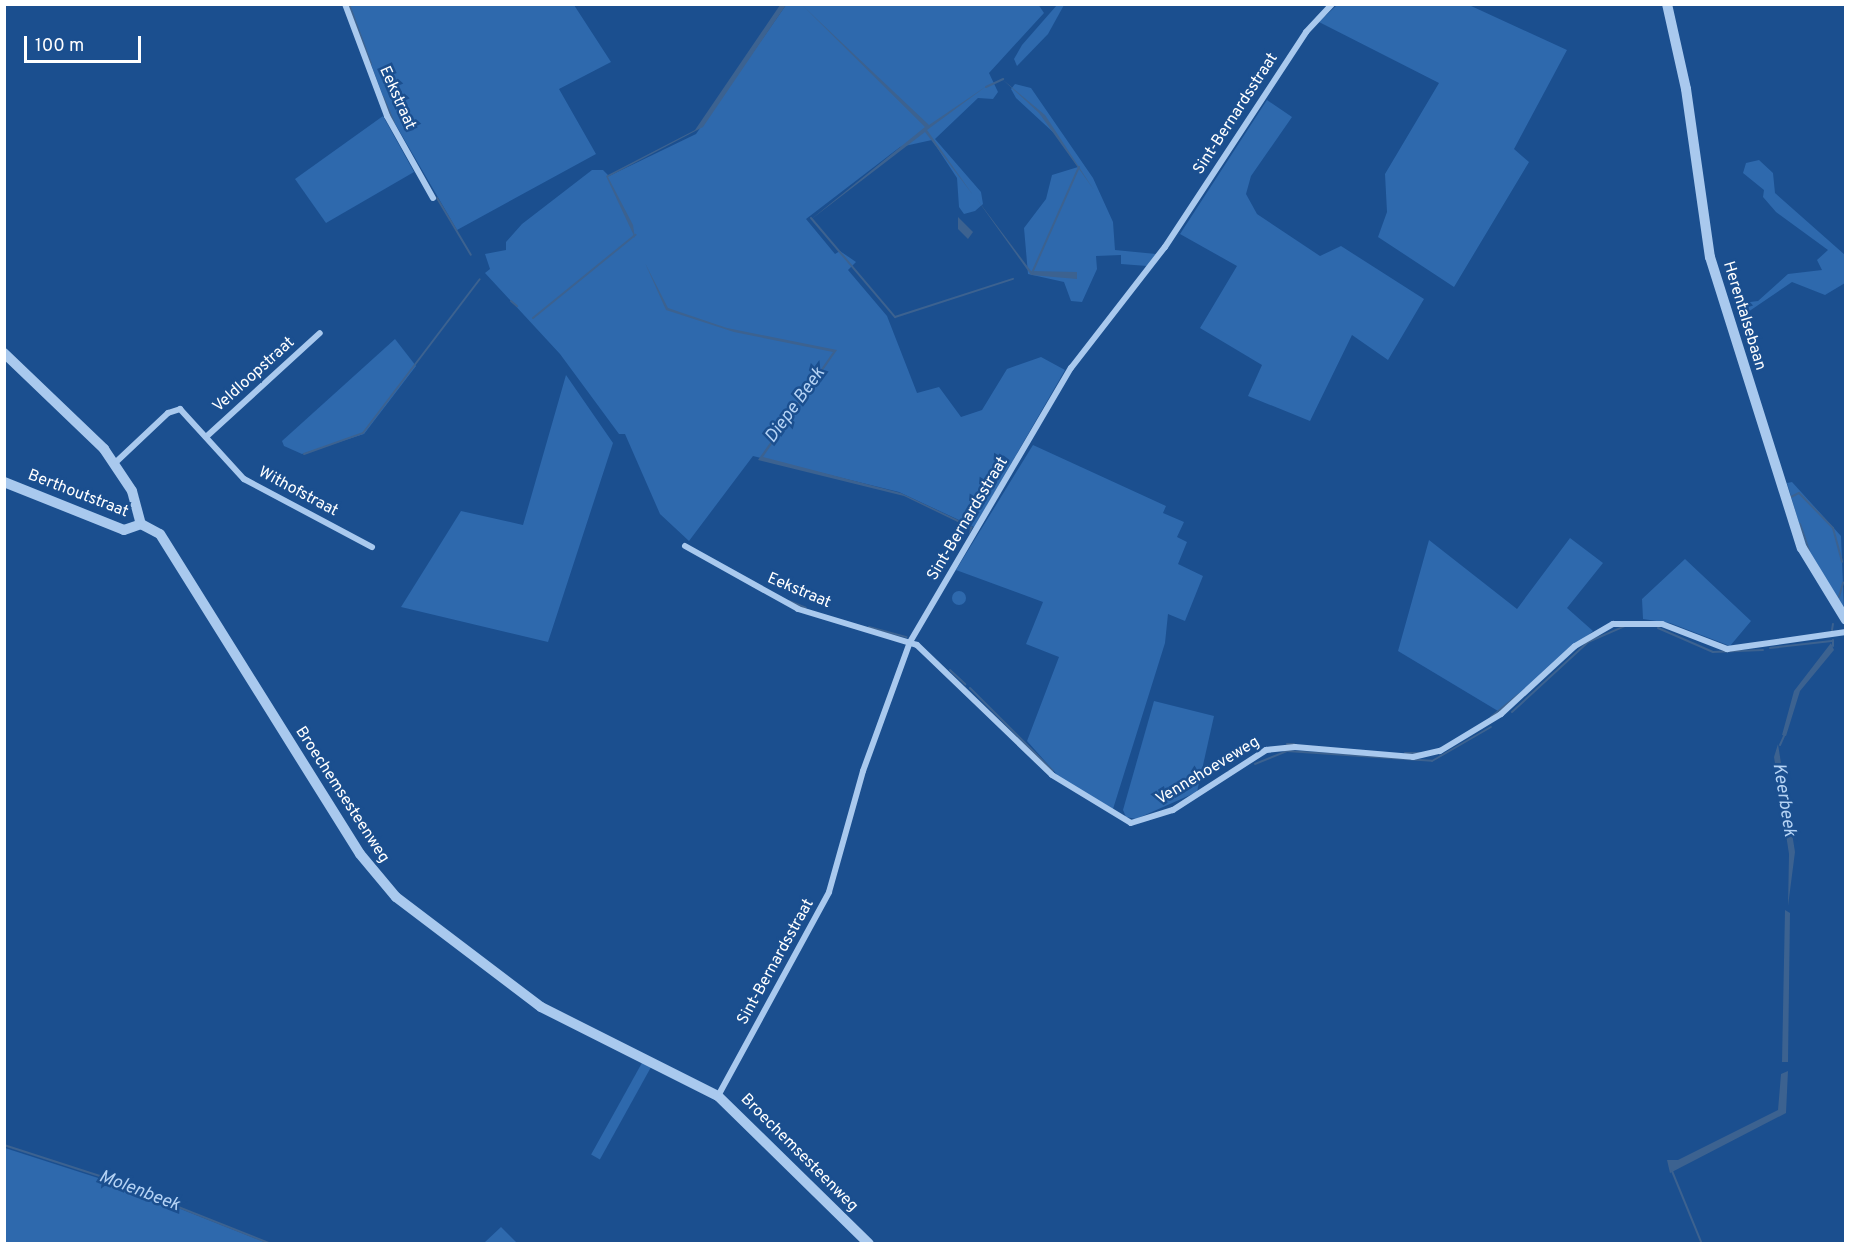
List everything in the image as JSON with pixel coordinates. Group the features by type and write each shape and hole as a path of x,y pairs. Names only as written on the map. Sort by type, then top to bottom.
{"street":[{"name":"Eekstraat","path":"345,4 387,116 433,198"},
{"name":"Sint-Bernardsstraat","path":"718,1095 829,892 863,771 910,642 1076,361 1165,247 1306,32 1332,4"},
{"name":"Herentalsebaan","path":"1667,4 1686,89 1710,257 1802,548 1845,620"},
{"name":"Veldloopstraat","path":"206,436 321,333"},
{"path":"4,353 115,463 132,491 141,524"},
{"name":"Withofstraat","path":"115,463 175,408 206,436 244,479 372,547"},
{"name":"Berthoutstraat","path":"4,482 124,530 141,524"},
{"name":"Broechemsesteenweg","path":"141,524 160,534 360,854 396,897 541,1007 718,1095 868,1244"},
{"name":"Eekstraat","path":"685,546 798,609 910,642"},
{"name":"Vennehoeveweg","path":"910,642 1052,776 1131,823 1173,810 1266,750 1413,757 1440,751 1475,731 1521,699 1575,646 1613,624 1662,624 1727,649 1845,632"}],"shaded area":[{"path":"1038,4 1044,13 989,73 998,92 993,99 978,98 935,139 981,192 983,204 975,211 964,214 959,207 957,178 932,140 900,147 806,219 835,254 840,251 856,262 848,270 887,316 917,393 939,387 961,417 982,410 1007,369 1041,357 1065,370 978,521 974,527 899,492 753,456 689,541 660,514 625,434 619,434 560,354 485,273 490,269 485,254 506,250 506,242 522,224 592,170 603,170 609,176 696,134 786,5"},
{"path":"349,5 574,5 611,62 559,89 596,154 457,230 390,115"},
{"path":"1057,5 1064,5 1048,34 1017,66 1014,59 1022,45"},
{"path":"1337,5 1469,5 1567,50 1514,149 1529,162 1454,287 1378,237 1387,212 1385,174 1439,83 1319,22"},
{"path":"1015,84 1031,88 1093,178 1113,222 1115,250 1156,254 1147,266 1121,264 1121,255 1096,256 1097,269 1082,302 1071,301 1064,282 1028,274 1024,228 1046,199 1052,175 1078,167 1055,134 1016,98 1011,89"},
{"path":"1267,100 1292,117 1251,176 1246,194 1257,214 1320,256 1341,246 1424,299 1388,360 1352,335 1310,421 1248,396 1262,365 1200,328 1237,266 1180,234"},
{"path":"383,116 414,172 326,223 295,179"},
{"path":"1759,160 1773,173 1775,193 1845,255 1845,283 1825,295 1792,282 1745,314 1743,303 1758,301 1788,274 1822,270 1817,260 1828,250 1776,212 1763,197 1764,190 1743,173 1746,163"},
{"path":"395,339 416,366 364,434 302,454 284,446 282,441"},
{"path":"566,375 613,443 548,642 401,607 461,511 523,525"},
{"path":"1033,445 1166,506 1163,513 1184,522 1177,537 1187,542 1178,564 1203,576 1185,621 1168,614 1165,643 1113,809 1060,778 1027,741 1059,657 1026,644 1043,602 956,570"},
{"path":"1792,482 1841,536 1844,610 1808,553 1787,483"},
{"path":"1570,538 1603,563 1567,608 1593,631 1498,711 1398,651 1429,540 1517,609"},
{"path":"1685,559 1751,621 1730,646 1670,623 1643,619 1642,599"},
{"path":"959,591 964,593 966,598 964,603 959,605 954,603 952,598 954,593"},
{"path":"1154,701 1214,716 1197,792 1136,819 1126,817 1123,810"},
{"path":"643,1061 652,1066 600,1159 591,1155"},
{"path":"5,1148 120,1185 267,1243 5,1243"},
{"path":"501,1227 517,1243 484,1243"}],"water":[{"path":"780,5 786,5 703,127 608,177 633,225 635,238 606,176 695,130"},
{"path":"802,5 929,125 988,85 927,130 973,195 925,132 809,221 925,127"},
{"path":"1002,79 1045,115 1094,190 1039,113"},
{"path":"976,198 1031,271 1077,272 1077,279 1031,275"},
{"path":"958,217 973,232 968,239 958,229"},
{"name":"Diepe Beek","path":"645,263 668,308 727,328 837,350 763,457 901,493 973,527 969,535 970,528 904,496 758,460 833,352 734,332 666,310"},
{"path":"1831,643 1834,650 1800,691 1786,736 1782,735 1794,691"},
{"path":"1778,744 1795,852 1788,906 1789,854 1774,757"},
{"path":"1785,910 1790,913 1788,1062 1782,1062"},
{"path":"1788,1071 1786,1113 1670,1173 1667,1160 1678,1160 1778,1110 1781,1074"}],"waterway":[{"path":"349,4 371,64"},
{"path":"986,87 1003,79"},
{"path":"383,97 394,123"},
{"path":"1032,273 1079,167"},
{"path":"437,198 471,255"},
{"path":"811,218 895,317 1013,279"},
{"path":"533,318 635,235"},
{"path":"304,454 363,433 480,279"},
{"path":"511,301 517,306"},
{"path":"1791,497 1799,493 1833,528 1842,562"},
{"path":"1800,524 1809,550"},
{"name":"Keerbeek","path":"1839,597 1843,583"},
{"path":"789,601 806,608"},
{"name":"Keerbeek","path":"1832,630 1833,624"},
{"path":"1512,712 1588,642 1625,626"},
{"path":"869,627 907,637"},
{"path":"1658,628 1713,652 1763,650"},
{"name":"Keerbeek","path":"1833,640 1833,646"},
{"path":"1770,648 1832,641"},
{"path":"950,670 965,684"},
{"path":"970,688 1053,771"},
{"path":"1491,717 1519,694"},
{"path":"1255,764 1287,751 1432,761 1491,727"},
{"name":"Keerbeek","path":"1780,745 1785,734"},
{"path":"1287,744 1294,744"},
{"path":"1405,753 1420,753"},
{"name":"Molenbeek","path":"4,1145 103,1177 271,1244"},
{"name":"Keerbeek","path":"1672,1171 1702,1244"}]}
